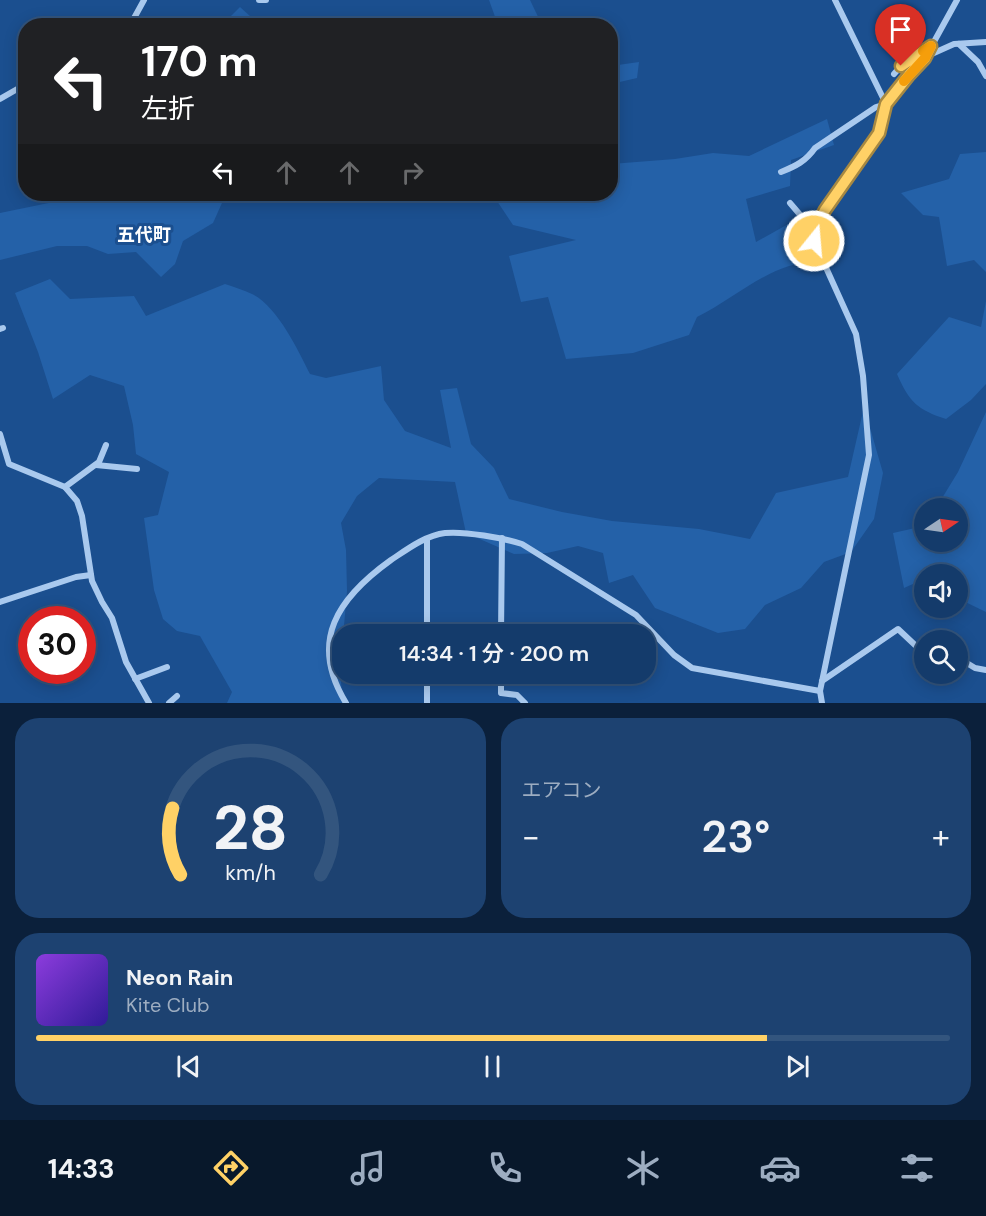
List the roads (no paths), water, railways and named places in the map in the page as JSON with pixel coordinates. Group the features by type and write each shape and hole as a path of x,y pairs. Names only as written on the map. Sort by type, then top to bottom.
{"street":[{"path":"134,18 144,0"},
{"path":"259,0 266,0"},
{"path":"835,0 886,104"},
{"path":"822,703 820,691 869,455 869,437 856,334 814,241 814,231 825,210 879,133 886,104 925,58 957,0"},
{"path":"925,58 959,44 986,42"},
{"path":"959,44 978,62 986,76"},
{"path":"894,74 901,66 931,46"},
{"path":"0,99 18,90"},
{"path":"781,172 797,166 808,158 815,148 876,107 886,104"},
{"path":"790,203 814,231"},
{"path":"0,434 9,464 65,487 77,501 82,516 91,575 102,602 112,618 126,662 149,703"},
{"path":"65,487 96,465 106,445"},
{"path":"96,465 137,470"},
{"path":"346,703 337,688 330,667 329,640 333,622 344,603 367,577 401,553 444,533 502,538 522,544 636,615 674,655 689,667 820,691"},
{"path":"501,624 502,538"},
{"path":"427,539 427,624"},
{"path":"0,602 76,577 91,575"},
{"path":"822,681 898,629 914,644"},
{"path":"968,664 986,670"},
{"path":"135,679 167,667"},
{"path":"427,684 427,703"},
{"path":"501,684 501,693 517,695 525,703"},
{"path":"168,703 177,696"}],"district":[{"name":"五代町","path":"144,235"}]}
